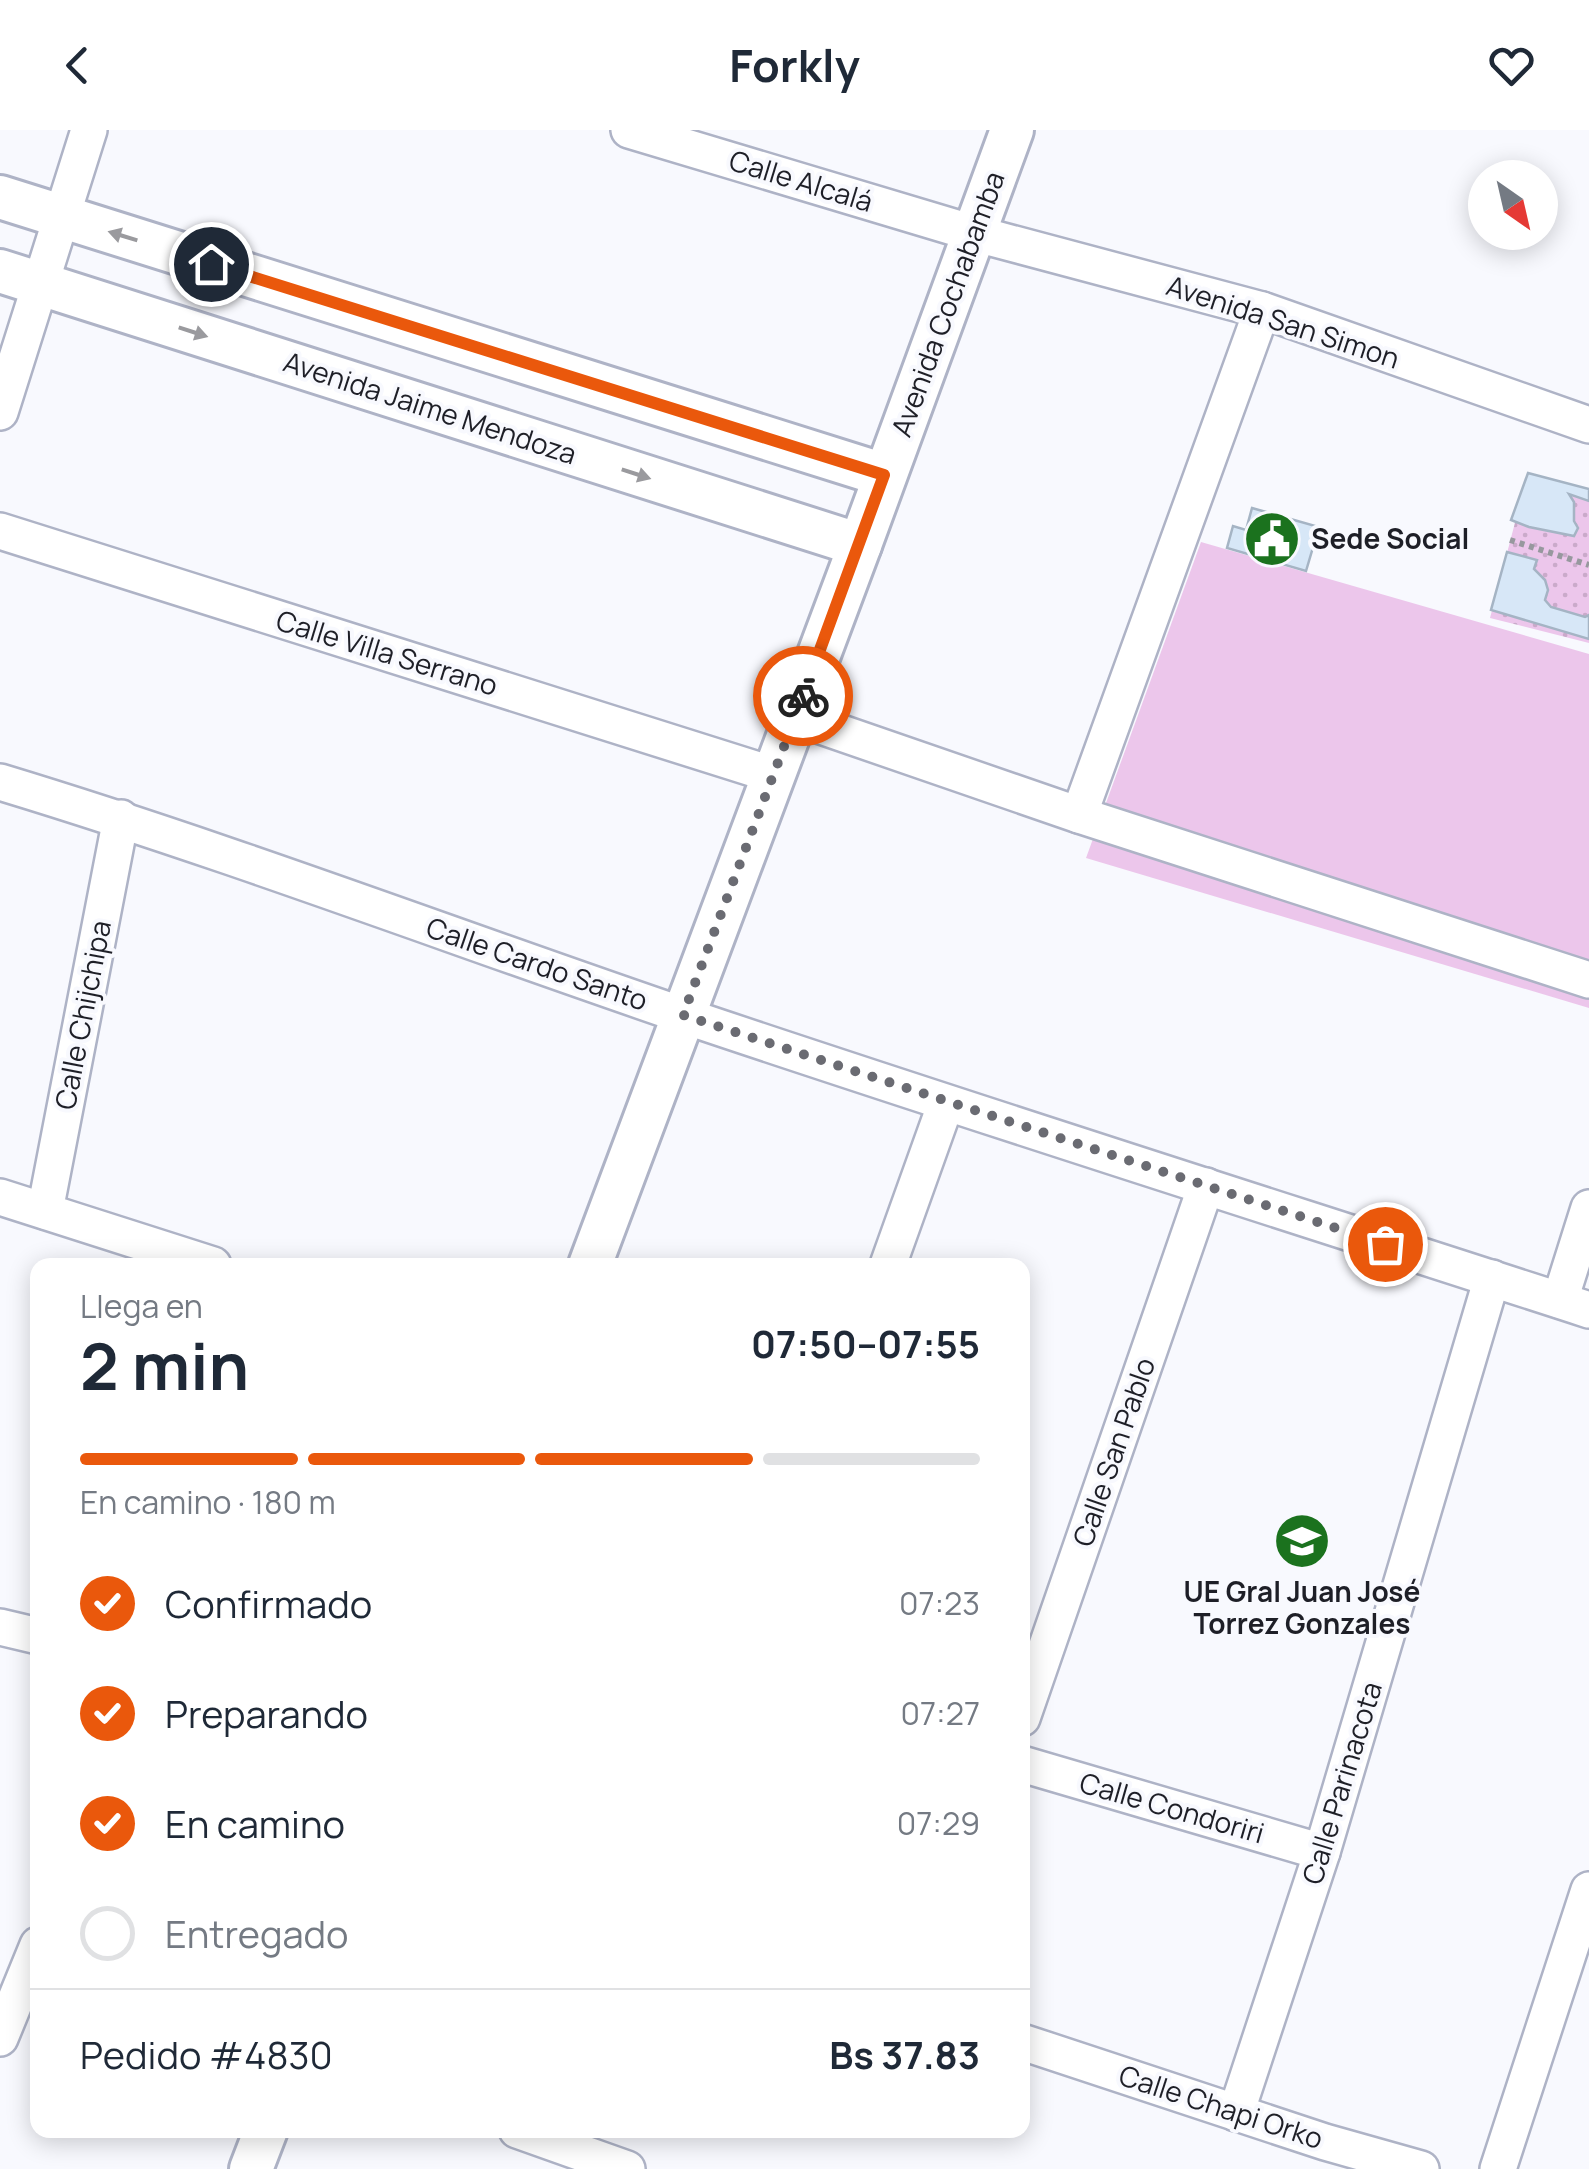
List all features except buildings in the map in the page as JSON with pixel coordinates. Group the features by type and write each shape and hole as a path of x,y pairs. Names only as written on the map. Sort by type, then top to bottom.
{"main road":[{"name":"Avenida Cochabamba","path":"593,1258 1012,130"},
{"path":"0,197 884,475"},
{"name":"Avenida Jaime Mendoza","path":"0,271 860,545"},
{"path":"252,2169 263,2138"}],"street":[{"path":"0,412 89,130"},
{"name":"Calle Alcalá","path":"628,130 974,233"},
{"name":"Avenida San Simon","path":"974,233 1262,310 1589,424"},
{"path":"1078,814 1262,310"},
{"name":"Calle Villa Serrano","path":"0,532 774,775"},
{"path":"795,717 1078,814 1589,980"},
{"name":"Calle Cardo Santo","path":"0,782 121,818 683,1015 1574,1305"},
{"name":"Calle Chijchipa","path":"46,1212 121,818"},
{"path":"890,1258 946,1102"},
{"name":"Calle San Pablo","path":"1030,1695 1206,1186"},
{"path":"0,1197 191,1258"},
{"path":"1574,1305 1589,1208"},
{"name":"Calle Parinacota","path":"1236,2113 1322,1852 1492,1278"},
{"path":"0,1627 30,1634"},
{"name":"Calle Condoriri","path":"1030,1766 1322,1852"},
{"path":"1498,2169 1581,1944 1589,1890"},
{"path":"0,2038 30,1964"},
{"name":"Calle Chapi Orko","path":"1030,2045 1236,2113 1321,2156 1421,2169"},
{"path":"539,2138 626,2169"}],"path":[{"path":"1510,540 1589,565"}],"shaded area":[{"path":"1528,473 1589,489 1589,643 1490,618"},
{"path":"1201,542 1589,654 1589,1008 1086,858"}],"way so far":[{"path":"803,696 683,1015 1385,1244"}],"place":[{"name":"Sede Social","path":"1272,539"},
{"name":"UE Gral Juan José Torrez Gonzales","path":"1302,1541"}],"route":[{"path":"211,264 884,475 803,696"}]}
